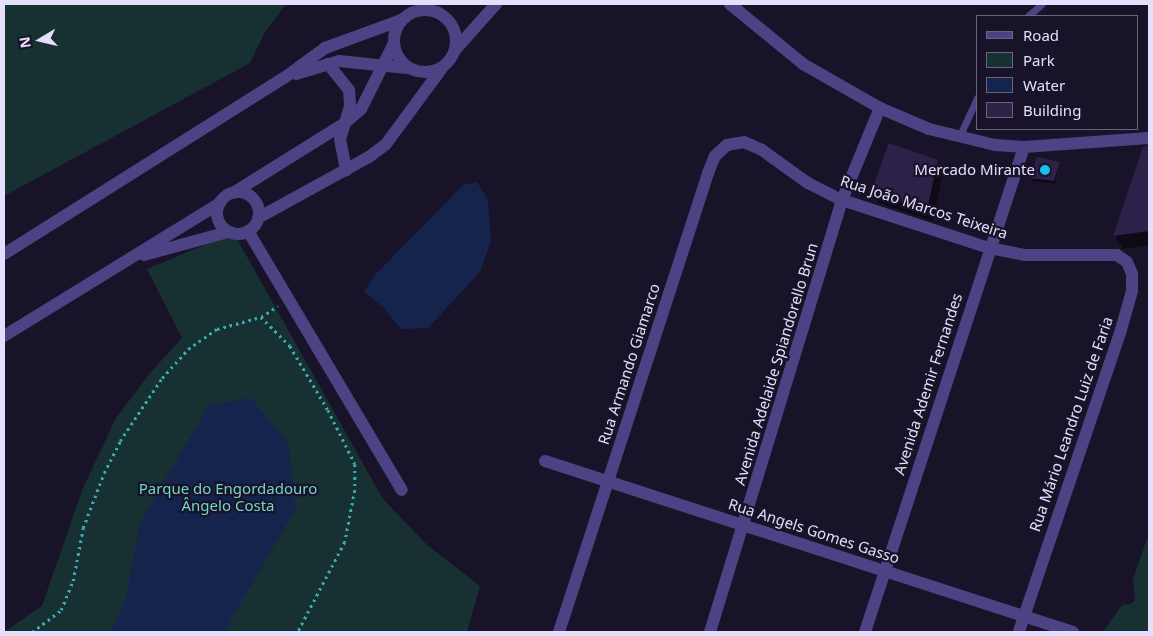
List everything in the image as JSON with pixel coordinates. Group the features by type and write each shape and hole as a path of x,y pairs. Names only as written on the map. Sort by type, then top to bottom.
{"street":[{"path":"4,254 284,78 326,48 401,20 427,4"},
{"path":"130,259 228,232 248,231 258,218 346,170 386,144 455,50 496,4"},
{"path":"730,4 803,64 880,108 929,129 959,138 1024,147 1149,138"},
{"path":"412,12 435,11 446,17 453,26 455,50"},
{"path":"4,336 220,203 345,123 361,109 384,66 393,45 394,32 401,20"},
{"path":"393,45 398,58 407,68"},
{"path":"284,78 328,64 360,61 431,72 442,68"},
{"path":"328,64 349,90 350,106 340,140 346,170"},
{"name":"Avenida Adelaide Spiandorello Brun","path":"710,632 842,200 880,108"},
{"name":"Rua Armando Giamarco","path":"559,632 715,156 727,144 744,142 762,150"},
{"name":"Avenida Ademir Fernandes","path":"865,632 1024,147"},
{"name":"Rua João Marcos Teixeira","path":"762,150 808,183 842,200 990,248 1024,255 1090,254"},
{"path":"233,193 250,196 255,202 258,218"},
{"path":"220,203 218,219 228,232"},
{"path":"248,231 402,490"},
{"name":"Rua Mário Leandro Luiz de Faria","path":"1019,632 1132,291 1132,274 1127,262 1117,255 1090,254"},
{"name":"Rua Angels Gomes Gasso","path":"545,461 1073,632"}],"lane":[{"path":"1029,15 1042,4"},
{"path":"959,138 976,100"}],"path":[{"path":"32,632 61,610 73,581 83,528 104,473 120,441 162,378 188,349 217,330 261,318 288,299"},
{"path":"261,318 290,346 328,410 355,464 355,490 345,542 298,632"}],"green space":[{"path":"4,4 286,4 264,34 250,63 4,196"},
{"name":"Parque do Engordadouro Ângelo Costa","path":"221,238 237,239 383,499 427,545 480,586 467,632 4,632 42,606 83,488 116,418 150,373 182,338 147,269"},
{"path":"1149,533 1149,632 1103,632 1122,605 1131,604 1135,600 1133,579"}],"water":[{"path":"477,182 488,200 491,241 480,272 428,328 401,329 384,308 364,292 375,275 463,185"},
{"path":"251,398 288,443 296,508 224,632 111,632 126,598 140,523 209,405"}],"building":[{"path":"889,143 938,160 927,210 871,192"},
{"path":"1149,146 1149,231 1113,236 1143,147"},
{"name":"Mercado Mirante","path":"1037,157 1060,162 1054,181 1030,178"}],"place":[{"name":"Mercado Mirante","path":"1045,170"}]}
